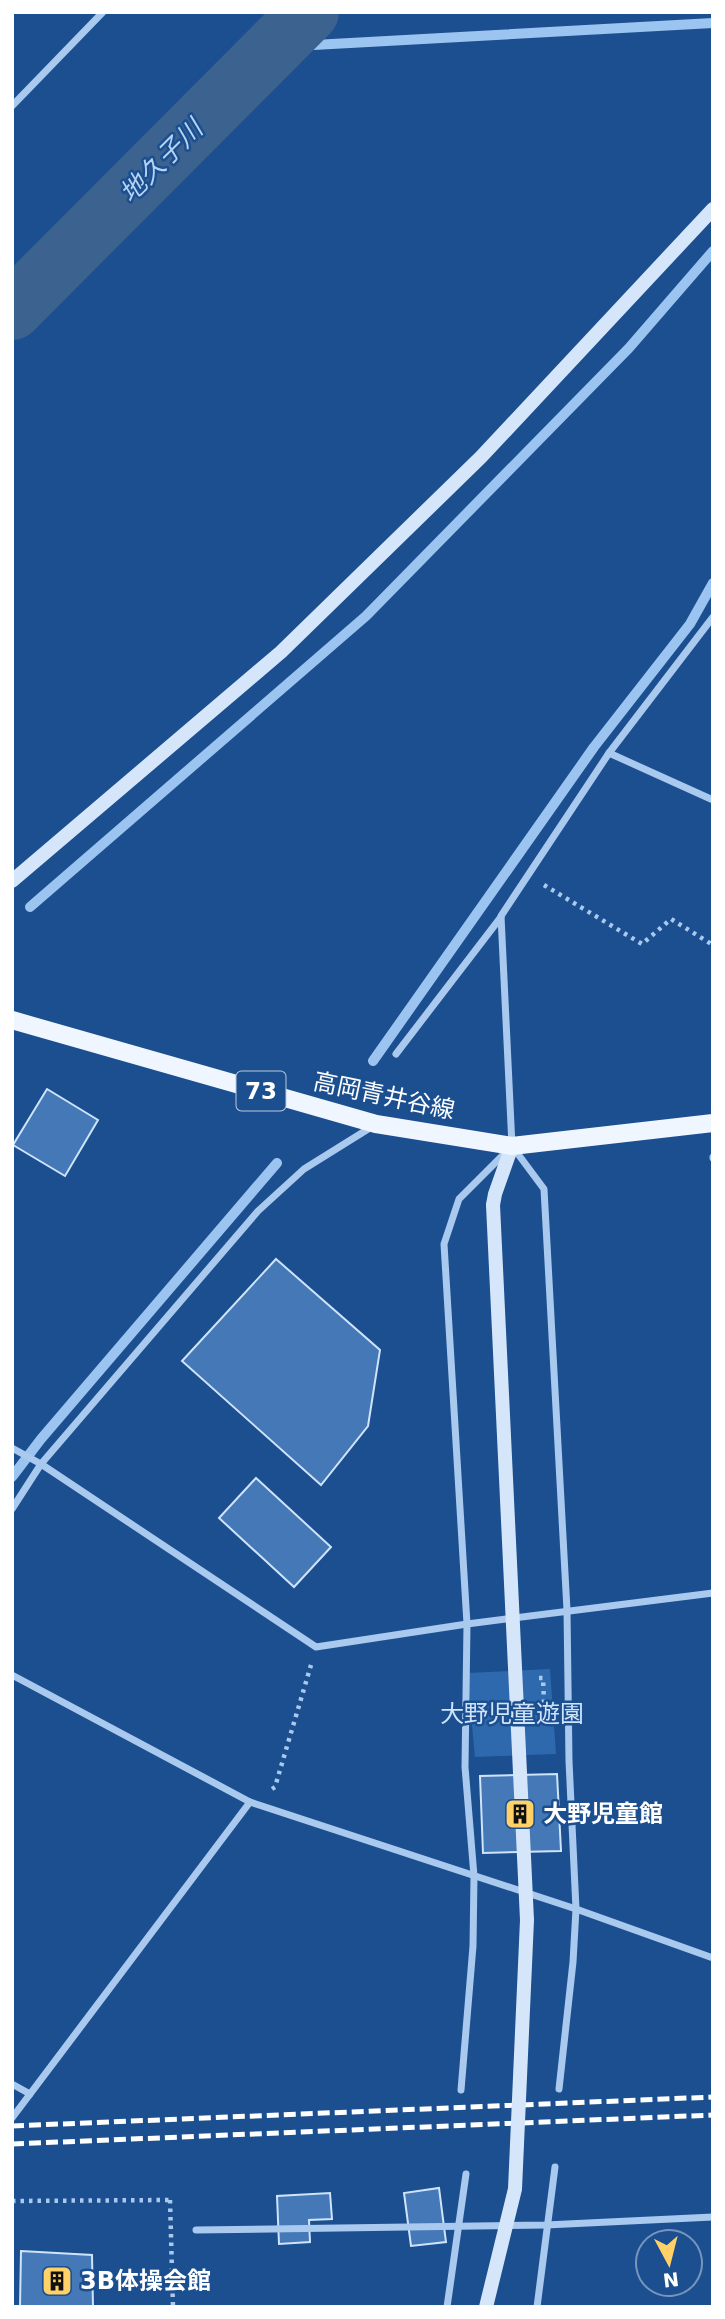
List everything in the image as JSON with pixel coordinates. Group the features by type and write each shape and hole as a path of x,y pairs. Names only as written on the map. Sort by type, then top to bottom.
{"main road":[{"name":"高岡青井谷線","path":"12,1020 376,1124 512,1146 713,1123"}],"street":[{"path":"12,106 103,12"},
{"path":"12,881 291,642 481,457 713,209"},
{"path":"397,1054 501,916 609,753 713,617"},
{"path":"609,753 713,800"},
{"path":"486,2307 515,2189 527,1920 493,1205 512,1146 501,916"},
{"path":"12,1509 41,1464 258,1211 304,1169 376,1124"},
{"path":"512,1146 544,1189 568,1610 569,1761 576,1909 559,2089"},
{"path":"461,2090 473,1946 474,1876 465,1767 467,1624 444,1244 459,1199 512,1146"},
{"path":"12,1448 41,1464 316,1647 568,1610 713,1593"},
{"path":"12,1675 250,1802 576,1909 713,1958"},
{"path":"12,2118 250,1802"},
{"path":"12,2084 30,2094"},
{"path":"537,2307 555,2167"},
{"path":"447,2307 466,2174"},
{"path":"196,2230 546,2225 713,2217"}],"path":[{"path":"528,875 642,944 671,919 713,945"},
{"path":"250,1802 275,1787 316,1647"},
{"path":"12,2201 170,2200"},
{"path":"170,2200 174,2228"},
{"path":"170,2200 173,2307"}],"green space":[{"name":"大野児童遊園","path":"550,1669 556,1754 475,1757 467,1673"}],"building":[{"path":"47,1089 98,1120 65,1176 13,1145"},
{"path":"276,1259 380,1350 368,1426 321,1485 182,1361"},
{"path":"256,1478 331,1547 294,1587 219,1518"},
{"name":"大野児童館","path":"557,1774 561,1851 483,1853 480,1776"},
{"path":"439,2188 446,2242 411,2246 404,2193"},
{"path":"330,2193 332,2219 309,2220 310,2242 279,2244 277,2196"},
{"name":"3B体操会館","path":"21,2251 92,2255 93,2307 20,2307"}],"waterway":[{"name":"地久子川","path":"12,310 309,12"},
{"path":"277,47 713,23"},
{"path":"30,907 366,616 629,348 713,251"},
{"path":"373,1061 594,747 690,624 713,583"},
{"path":"12,1477 41,1439 277,1163"}],"railway":[{"path":"12,2126 713,2097"},
{"path":"12,2144 713,2115"}],"place":[{"name":"大野児童館","path":"520,1814"},
{"name":"3B体操会館","path":"57,2281"}]}
